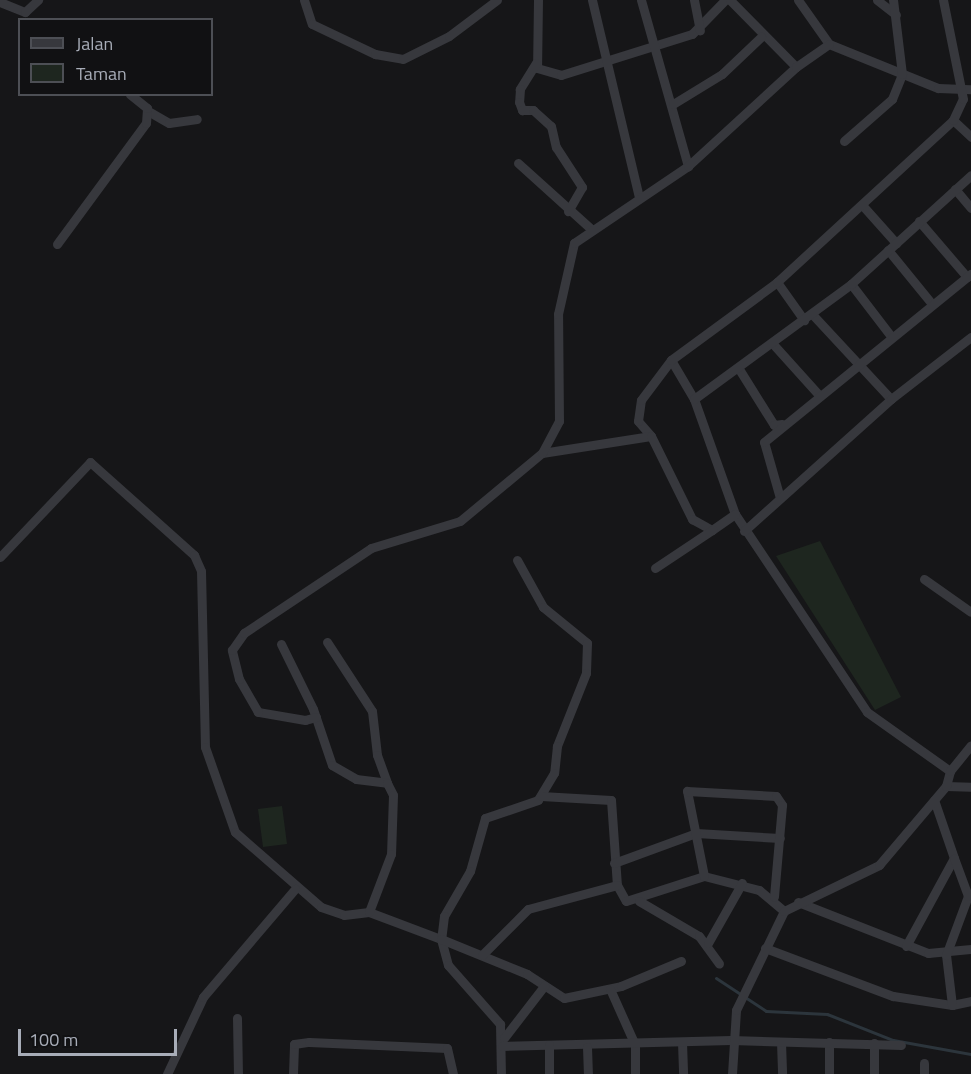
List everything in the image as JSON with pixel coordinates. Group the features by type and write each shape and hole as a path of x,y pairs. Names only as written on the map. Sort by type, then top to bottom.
{"street":[{"path":"0,2 28,16 38,0"},
{"path":"304,0 312,24 375,54 403,59 449,36 497,0"},
{"path":"538,0 536,63 541,73 561,75 611,62 700,30 724,0"},
{"path":"592,0 611,62 639,197"},
{"path":"641,0 673,104 688,166"},
{"path":"694,0 700,30"},
{"path":"730,0 761,37 796,67"},
{"path":"798,0 829,44 902,74 967,90"},
{"path":"877,0 896,15"},
{"path":"844,141 892,99 902,74 893,0"},
{"path":"712,530 686,512 651,436 638,421 641,400 671,360 777,282 863,206 953,120 967,90 943,0"},
{"path":"673,104 722,74 761,37"},
{"path":"316,717 305,720 258,712 239,679 232,650 244,633 371,548 460,521 542,453 561,409 557,355 563,280 574,243 591,229 688,166 796,67 829,44"},
{"path":"536,63 520,88 520,106 551,126 556,147 582,187 568,211"},
{"path":"132,96 148,111 169,123 197,119"},
{"path":"57,244 146,123 148,111"},
{"path":"953,120 971,137"},
{"path":"518,164 568,211 591,229"},
{"path":"694,399 739,369 851,284 971,175"},
{"path":"955,189 971,208"},
{"path":"863,206 932,304"},
{"path":"780,498 763,447 782,424 890,335 969,276 920,221"},
{"path":"777,282 808,317 891,399"},
{"path":"851,284 890,335"},
{"path":"744,531 891,399 971,337"},
{"path":"773,344 819,395"},
{"path":"671,360 694,399 735,514 744,531 867,712 950,771"},
{"path":"739,369 774,425 782,424"},
{"path":"542,453 651,436"},
{"path":"0,557 90,462 194,555 201,571 205,747 218,796 235,832 295,889 344,915 369,912 482,955 564,998 610,989 681,961"},
{"path":"655,568 735,514"},
{"path":"517,560 543,607 588,648 586,673 541,796"},
{"path":"924,579 971,612"},
{"path":"327,642 372,711 377,755 393,795 393,843 369,912"},
{"path":"281,644 316,717 326,754 342,774 387,783"},
{"path":"732,1074 731,1040 739,1001 784,911 798,902 879,865 946,786 950,771 970,748"},
{"path":"946,786 971,787"},
{"path":"704,876 687,791 706,789 780,798 780,838 774,897"},
{"path":"501,1074 503,1042 489,1008 448,964 441,939 444,916 470,872 485,818 541,796 611,800 614,862 617,885 622,898 639,901 708,943 719,964"},
{"path":"934,800 968,896 946,955 952,1005"},
{"path":"614,862 696,833 780,838"},
{"path":"906,946 954,858"},
{"path":"639,901 704,876 742,883 774,897 784,911"},
{"path":"708,943 742,883"},
{"path":"482,955 528,909 617,885"},
{"path":"167,1074 203,997 295,889"},
{"path":"798,902 906,946 946,955 971,949"},
{"path":"765,948 893,996 952,1005 971,1001"},
{"path":"503,1042 544,986"},
{"path":"610,989 634,1046 635,1074"},
{"path":"237,1018 238,1074"},
{"path":"503,1042 587,1047 731,1040 901,1045"},
{"path":"682,1041 683,1074"},
{"path":"293,1074 294,1044 309,1042 447,1048 453,1074"},
{"path":"782,1042 782,1074"},
{"path":"828,1042 829,1074"},
{"path":"874,1043 874,1074"},
{"path":"549,1045 549,1074"},
{"path":"587,1047 588,1074"},
{"path":"924,1063 924,1074"}],"green space":[{"path":"820,541 901,697 875,710 776,556"},
{"path":"282,806 287,844 263,847 258,809"}],"waterway":[{"path":"716,978 766,1011 827,1014 893,1040 971,1054"}]}
